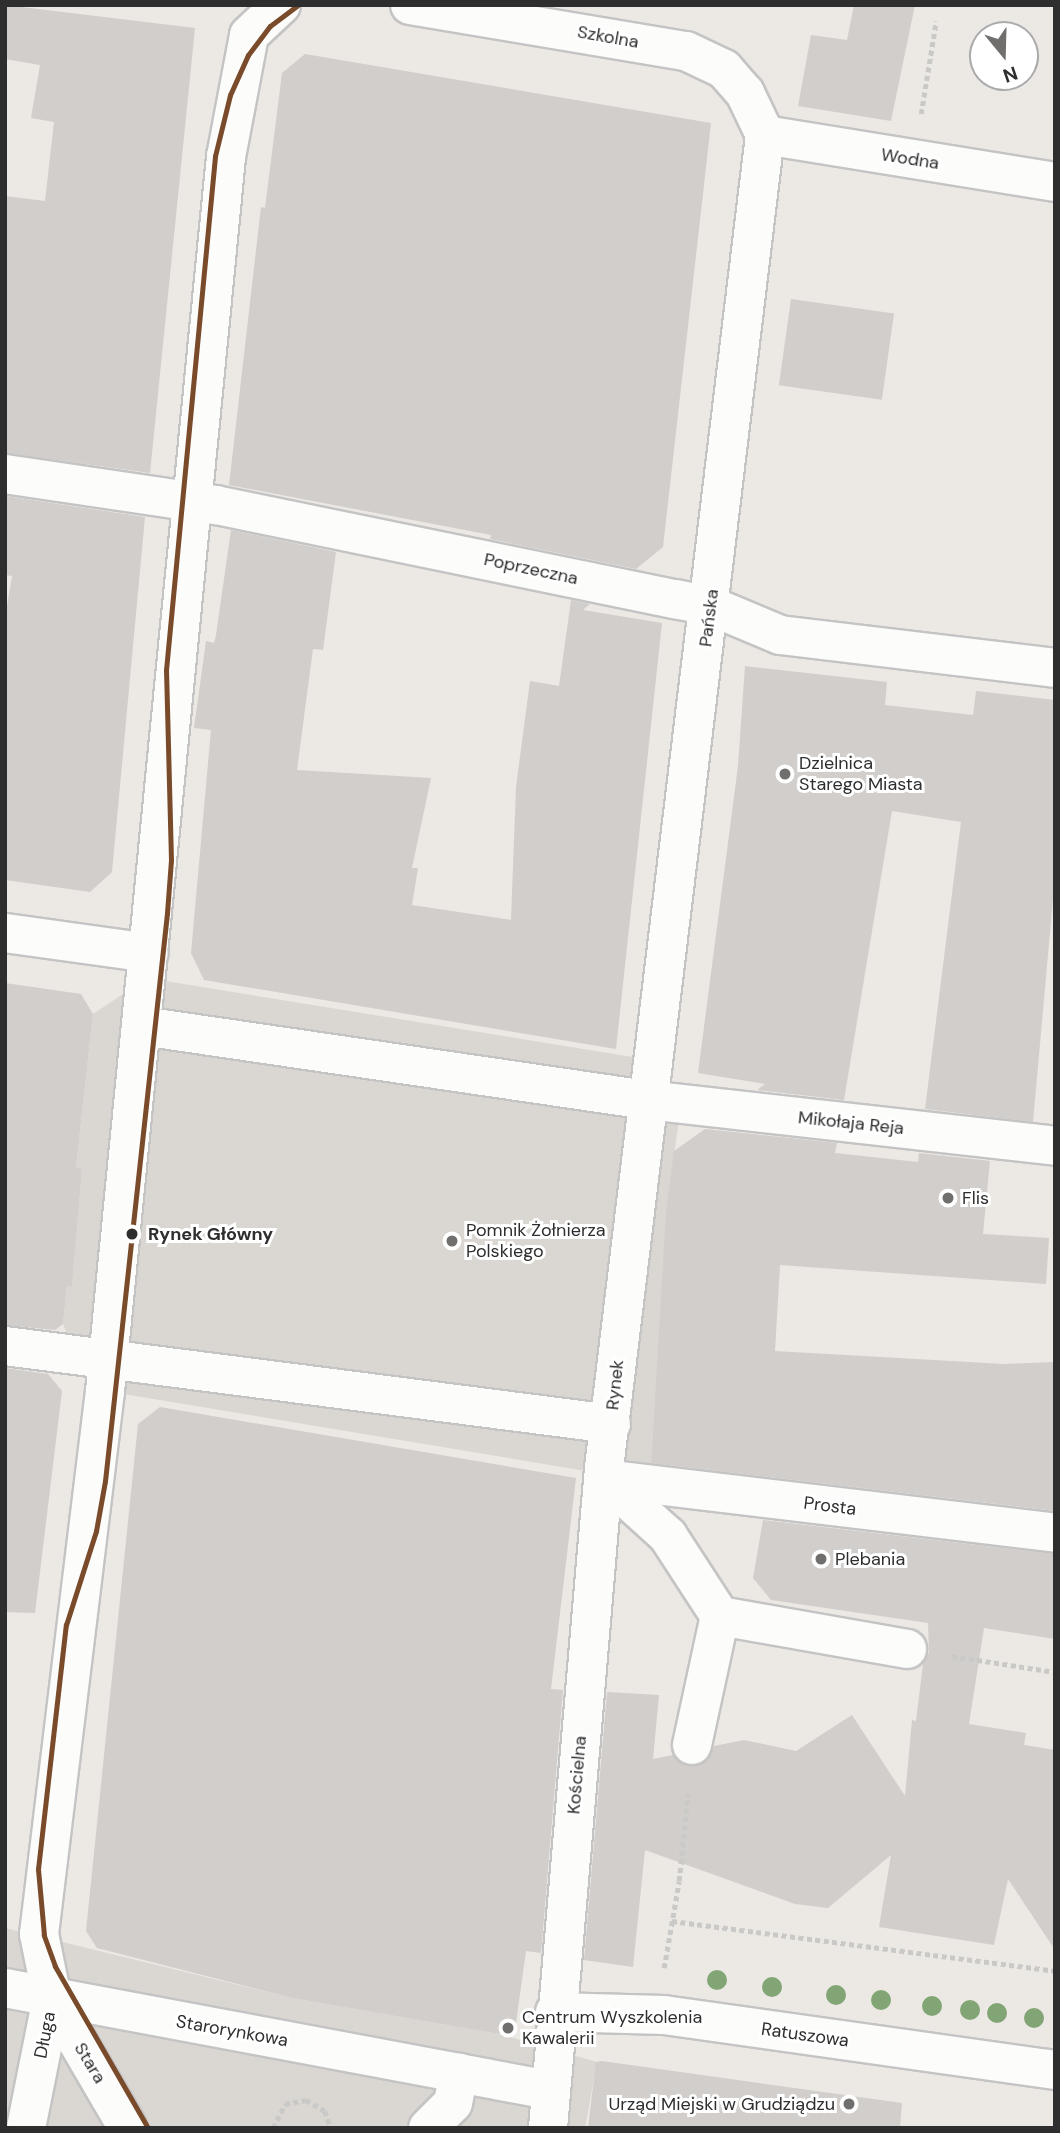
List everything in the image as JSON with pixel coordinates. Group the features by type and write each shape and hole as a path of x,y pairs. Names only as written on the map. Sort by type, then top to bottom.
{"street":[{"path":"108,1358 231,122 249,35 281,5"},
{"name":"Szkolna","path":"410,5 506,12 686,51 724,69 746,93 765,135"},
{"name":"Wodna","path":"765,135 1055,182"},
{"name":"Pańska","path":"647,1100 711,606 765,135"},
{"name":"Poprzeczna","path":"5,474 194,501 711,606 780,635 1055,668"},
{"path":"5,933 148,965"},
{"path":"142,1026 647,1100"},
{"name":"Mikołaja Reja","path":"647,1100 1055,1146"},
{"name":"Rynek","path":"5,1346 611,1424 647,1100"},
{"name":"Długa","path":"26,2128 52,1998 39,1934 108,1358"},
{"name":"Kościelna","path":"548,2128 555,2012 611,1424"},
{"path":"605,1479 668,1536 720,1616 692,1745"},
{"name":"Prosta","path":"605,1479 1055,1534"},
{"path":"720,1616 907,1649"},
{"name":"Starorynkowa","path":"5,1989 549,2090"},
{"name":"Stara","path":"52,1998 128,2128"},
{"name":"Ratuszowa","path":"555,2012 664,2015 1055,2070"},
{"path":"428,2128 453,2104 459,2073"}],"path":[{"path":"914,160 936,21"},
{"path":"907,1649 1055,1672"},
{"path":"664,2015 664,1967 672,1921 692,1745"},
{"path":"672,1921 1055,1971"},
{"path":"273,2128 285,2104 306,2099 325,2111 331,2128"}],"shaded area":[{"path":"147,978 651,1060 681,1104 667,1208 651,1463 580,1470 105,1391 76,1355 63,1324 67,1286 72,1286 82,1169 76,1167 93,1014"},
{"path":"5,1928 292,1998 499,2034 597,2062 585,2128 5,2128"}],"building":[{"path":"5,5 195,28 150,473 5,453 5,196 45,201 54,122 31,118 40,65 5,59"},
{"path":"854,5 915,5 891,121 798,106 811,35 847,40"},
{"path":"305,54 711,123 663,547 636,569 490,539 491,535 229,485 261,207 265,208 282,73"},
{"path":"791,299 894,313 882,400 779,385"},
{"path":"5,496 145,517 112,872 90,892 5,880 5,618 12,576 5,575"},
{"path":"231,530 336,552 323,650 313,649 297,770 431,778 412,868 418,868 412,905 511,920 516,787 530,681 559,686 571,600 590,604 583,610 662,623 616,1049 204,980 191,953 211,730 194,728 206,641 214,643 216,635"},
{"path":"745,666 887,682 885,705 973,715 976,691 1055,700 1053,899 1033,1122 925,1109 961,822 892,811 844,1100 757,1090 765,1084 698,1073 738,766"},
{"path":"5,983 81,994 93,1014 76,1167 82,1169 72,1287 67,1286 63,1324 55,1330 5,1325"},
{"path":"705,1129 837,1143 835,1153 918,1162 919,1153 990,1161 983,1234 1049,1238 1046,1284 780,1265 775,1351 1004,1364 1055,1362 1055,1511 651,1463 666,1213 674,1151"},
{"path":"5,1368 48,1374 62,1391 35,1613 5,1612"},
{"path":"160,1407 576,1478 551,1689 563,1690 541,1953 526,1951 516,2023 499,2034 292,1998 97,1948 86,1931 138,1424"},
{"path":"763,1520 1055,1554 1055,1639 984,1628 969,1724 1026,1733 1024,1745 1055,1750 1055,1950 1008,1879 994,1945 879,1927 891,1855 828,1908 795,1904 645,1850 633,1967 584,1960 607,1692 659,1695 653,1759 673,1755 688,1766 708,1760 714,1746 744,1740 796,1751 852,1715 905,1796 912,1720 916,1721 923,1664 929,1652 928,1623 771,1600 753,1578"},
{"path":"596,2062 902,2103 900,2128 588,2128"}],"transit line":[{"path":"148,2128 55,1966 44,1935 38,1869 66,1625 96,1531 105,1481 167,913 171,860 166,670 215,156 230,95 248,55 270,26 298,5"}],"place":[{"name":"Dzielnica Starego Miasta","path":"785,774"},
{"name":"Flis","path":"948,1198"},
{"name":"Rynek Główny","path":"132,1234"},
{"name":"Pomnik Żołnierza Polskiego","path":"452,1241"},
{"name":"Plebania","path":"821,1559"},
{"name":"Centrum Wyszkolenia Kawalerii","path":"508,2028"},
{"name":"Urząd Miejski w Grudziądzu","path":"849,2104"}]}
